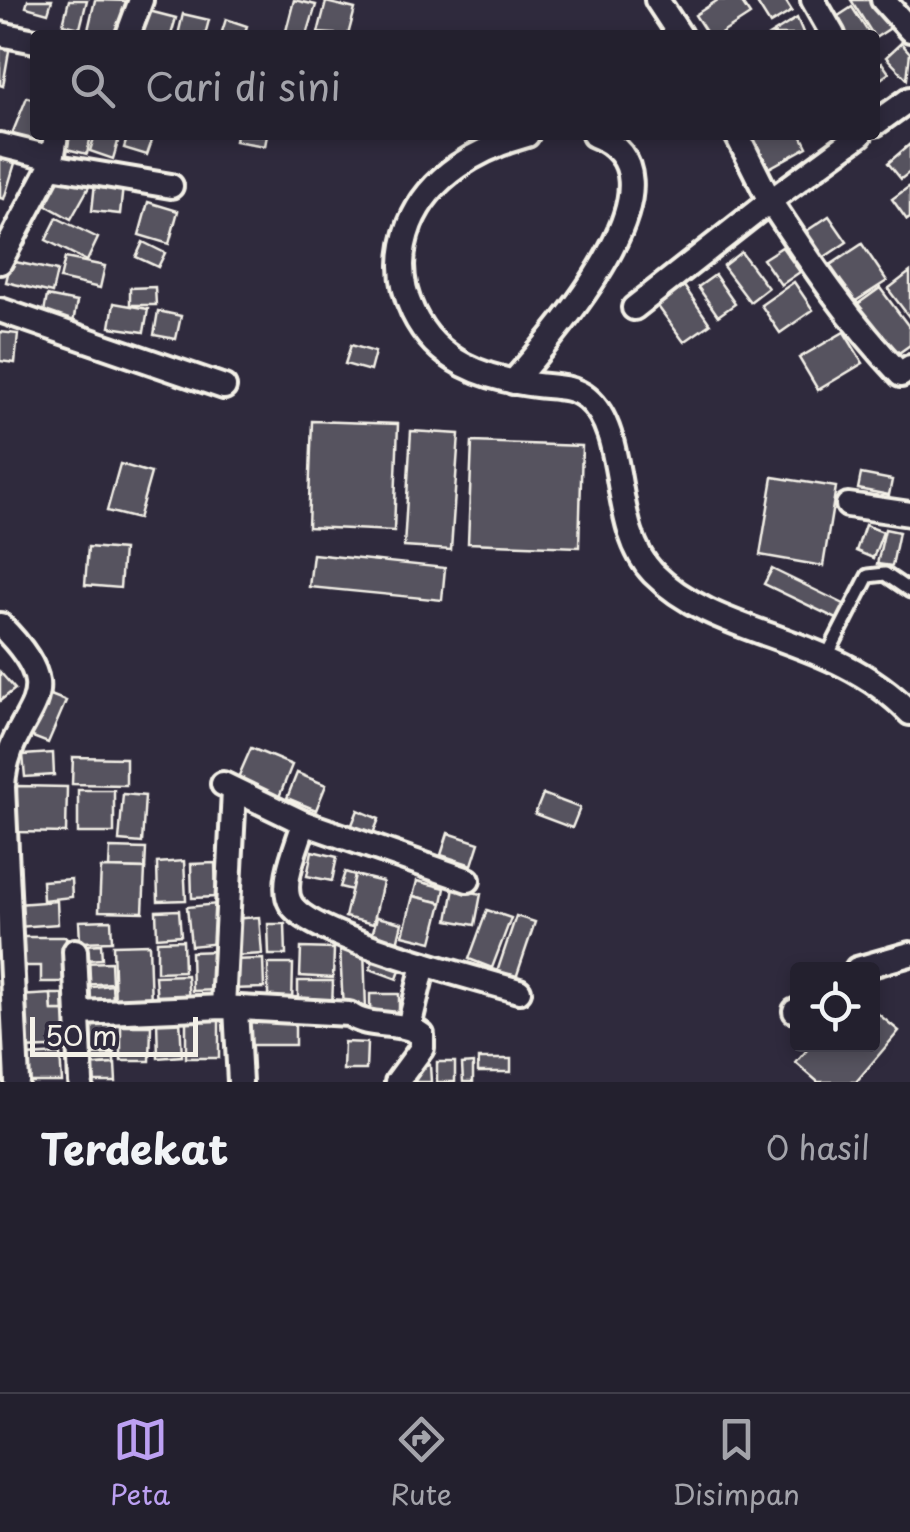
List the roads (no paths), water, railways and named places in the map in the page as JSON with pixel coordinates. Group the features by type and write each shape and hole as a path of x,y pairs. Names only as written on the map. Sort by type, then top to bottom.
{"street":[{"path":"130,30 141,0"},
{"path":"657,0 677,30"},
{"path":"813,0 830,30"},
{"path":"883,0 910,30"},
{"path":"0,34 30,40"},
{"path":"880,114 910,99"},
{"path":"514,140 471,157 432,188 411,221 402,256 408,301 428,336 457,363 513,382 570,389 596,408 608,436 630,534 650,570 667,585 708,609 828,654 878,684 910,713"},
{"path":"513,382 589,291 607,261 626,208 630,180 624,156 601,140"},
{"path":"740,140 770,200 815,271 907,374"},
{"path":"634,308 853,140"},
{"path":"0,145 52,153 172,186"},
{"path":"0,262 52,153"},
{"path":"0,310 224,388"},
{"path":"848,505 910,514"},
{"path":"0,624 32,662 39,680 36,698 6,764 1,827 18,1082"},
{"path":"240,1082 230,1008 228,787 304,822 468,880"},
{"path":"304,822 287,887 292,906 328,930 424,964 519,990"},
{"path":"75,951 81,1082"},
{"path":"880,963 910,954"},
{"path":"409,1027 424,964"},
{"path":"79,1013 230,1008 349,1014 360,1022 409,1027 422,1035 422,1048 397,1082"}],"lane":[{"path":"828,654 868,576 884,574 910,590"}]}
